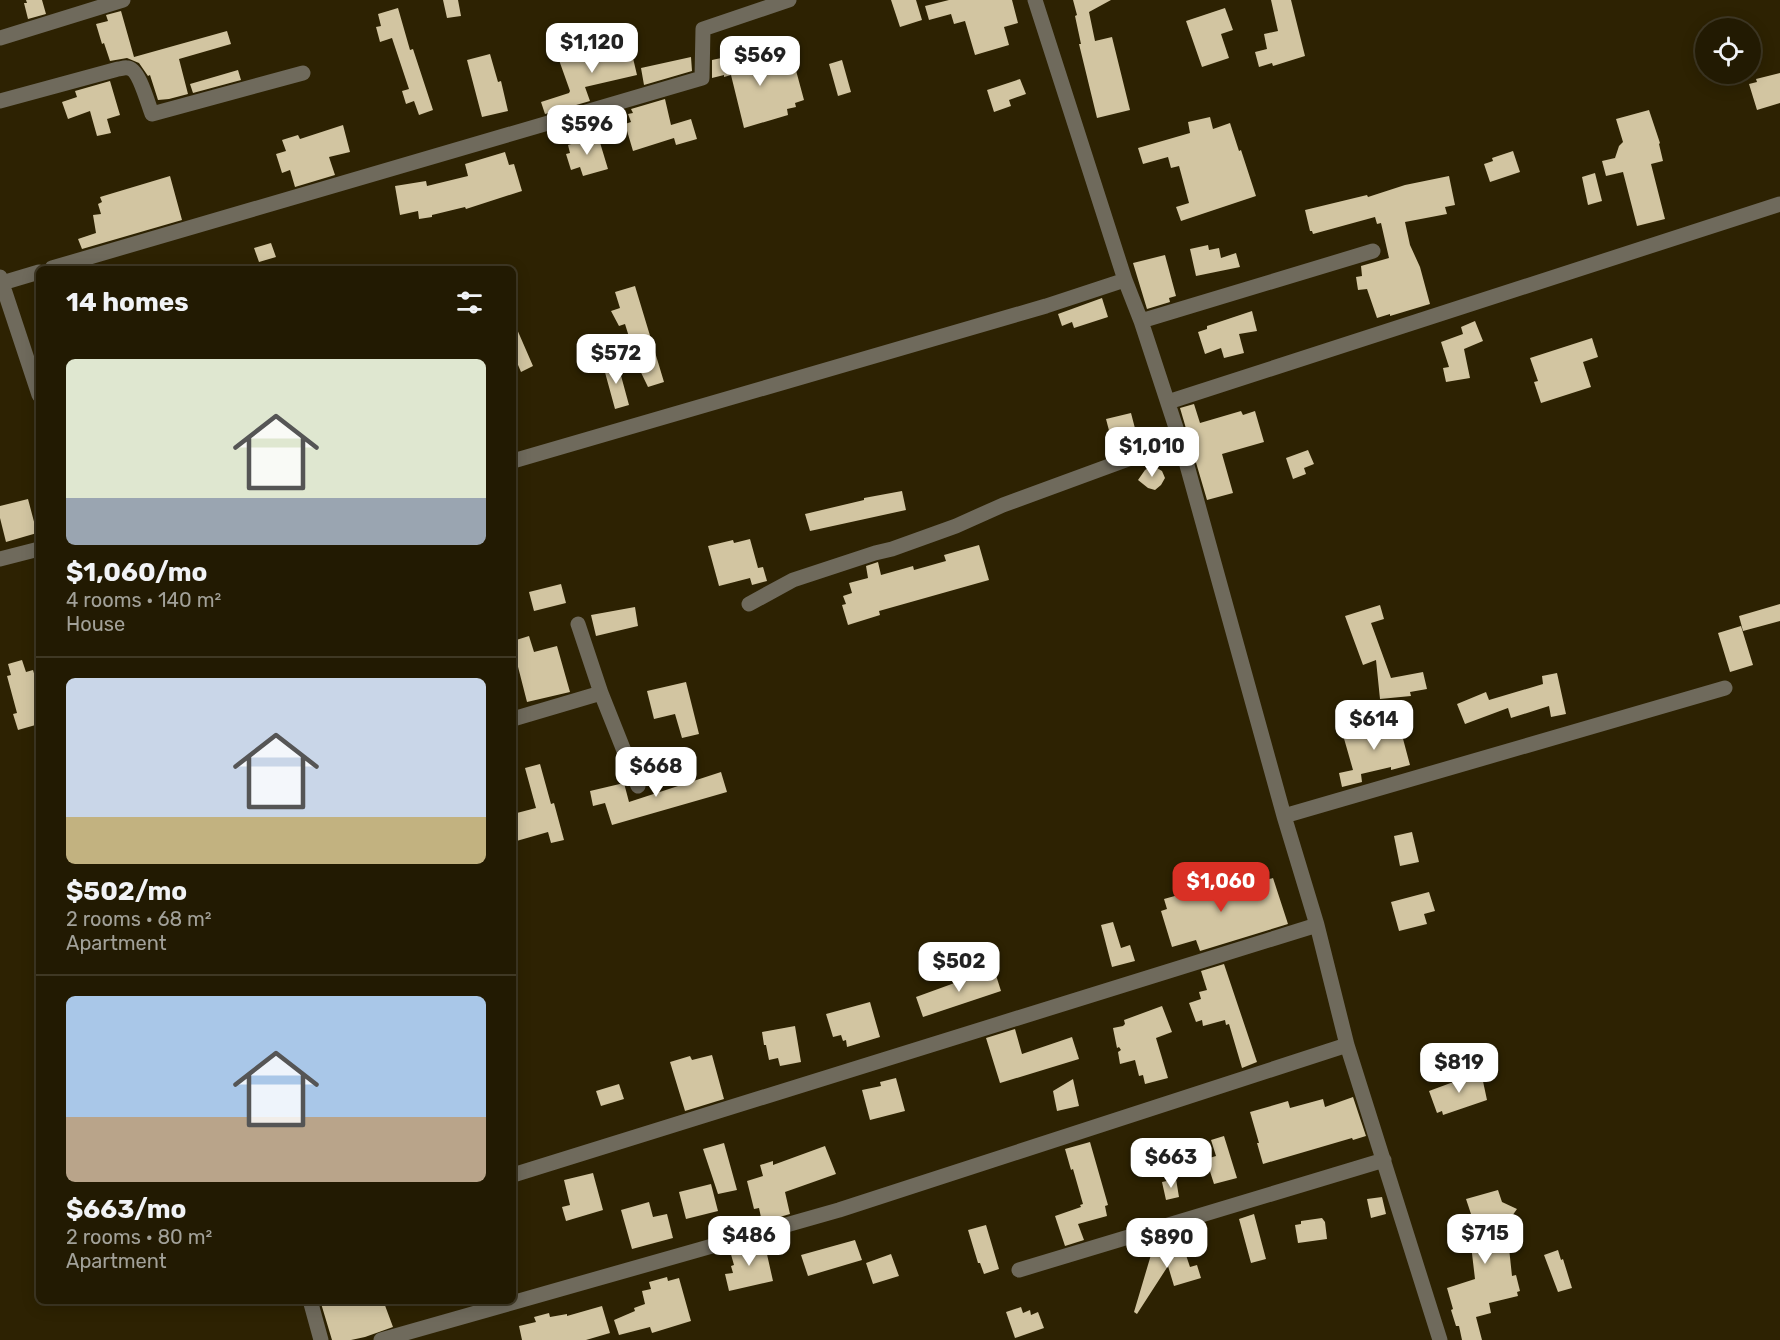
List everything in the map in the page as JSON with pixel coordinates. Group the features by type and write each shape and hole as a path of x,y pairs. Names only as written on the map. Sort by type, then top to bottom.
{"street":[{"path":"0,38 123,0"},
{"path":"59,266 702,78 704,29 789,0"},
{"path":"1035,0 1125,280 1141,321 1180,440 1284,816 1317,925 1347,1046 1440,1340"},
{"path":"0,101 129,68 134,71 152,114 303,74"},
{"path":"1168,402 1780,204"},
{"path":"1141,321 1372,251"},
{"path":"36,273 1,280 36,386"},
{"path":"516,460 1046,306 1125,280"},
{"path":"748,604 793,580 956,526 1003,505 1180,440"},
{"path":"0,559 36,550"},
{"path":"578,624 601,693 638,786"},
{"path":"1284,816 1725,688"},
{"path":"516,718 601,693"},
{"path":"516,1174 1317,925"},
{"path":"516,1302 840,1210 1347,1046"},
{"path":"1019,1270 1384,1160"},
{"path":"311,1304 321,1340"},
{"path":"381,1340 508,1304"}],"building":[{"path":"26,0 42,0 46,14 28,19 24,3 27,3"},
{"path":"443,0 458,0 461,16 447,18"},
{"path":"891,0 916,0 922,20 900,27"},
{"path":"949,0 1012,0 1018,23 1004,27 1009,45 975,55 965,21 954,24 951,14 929,20 925,6"},
{"path":"1073,0 1111,0 1089,12 1095,41 1112,37 1130,110 1097,118 1079,44 1081,44"},
{"path":"1271,0 1291,0 1305,56 1273,66 1272,63 1259,67 1255,52 1267,49 1264,34 1278,31"},
{"path":"398,8 410,50 413,49 433,110 419,115 414,101 406,104 402,91 409,89 392,38 380,42 376,27 381,26 378,14"},
{"path":"1225,8 1233,30 1221,34 1229,58 1202,67 1186,21"},
{"path":"121,11 134,57 227,31 231,44 179,59 188,94 158,100 150,75 148,76 139,63 127,58 110,61 104,43 102,44 96,24 108,21 106,15"},
{"path":"628,37 637,75 585,87 590,101 545,114 541,102 570,91 559,60 584,52 586,58 612,52 611,47 616,46 615,40"},
{"path":"739,49 741,59 753,56 757,69 786,62 787,65 794,63 804,100 795,103 796,107 787,109 788,115 744,128 731,75 712,78 712,60 726,57 725,53"},
{"path":"490,54 498,82 501,81 508,111 482,117 467,60"},
{"path":"691,57 692,71 644,85 641,68"},
{"path":"842,60 851,92 838,96 829,64"},
{"path":"238,70 241,80 193,93 190,84"},
{"path":"1780,73 1780,103 1757,110 1749,84 1761,84 1761,78"},
{"path":"1020,79 1026,94 1009,100 1011,106 994,112 987,90"},
{"path":"110,81 120,115 107,119 111,133 97,136 90,111 68,119 62,102 77,97 75,91"},
{"path":"665,99 671,125 691,119 697,139 676,145 674,138 633,151 625,124 631,122 628,114 633,113 631,109"},
{"path":"1649,110 1660,143 1663,161 1651,164 1665,219 1637,226 1623,172 1606,176 1602,161 1615,158 1623,142 1616,119"},
{"path":"1210,117 1213,129 1230,123 1256,196 1181,221 1176,207 1189,203 1179,166 1171,168 1168,157 1143,164 1138,148 1190,133 1188,122"},
{"path":"343,125 350,152 329,157 335,175 295,187 290,170 282,173 276,154 286,151 282,140 298,135 300,139"},
{"path":"598,136 608,169 583,176 580,167 571,170 566,154 570,153 568,145"},
{"path":"1513,151 1520,172 1490,182 1484,164 1493,161 1492,158"},
{"path":"505,152 509,165 514,164 522,191 466,209 465,207 432,215 432,217 419,219 418,211 400,215 395,186 426,181 427,186 468,176 465,164"},
{"path":"1595,173 1602,201 1588,205 1582,177"},
{"path":"170,176 182,220 82,249 78,239 96,233 93,215 101,214 98,204 102,202 100,197"},
{"path":"1449,176 1455,205 1445,207 1447,214 1405,222 1410,245 1420,267 1430,304 1377,318 1367,289 1358,290 1356,277 1362,276 1361,266 1389,258 1381,223 1377,224 1375,217 1313,234 1310,231 1305,210 1367,195 1368,197 1405,185"},
{"path":"271,243 276,257 259,262 254,248"},
{"path":"1208,245 1209,250 1219,248 1221,258 1236,253 1240,267 1196,276 1190,249"},
{"path":"1165,255 1176,296 1169,298 1170,302 1147,309 1133,263"},
{"path":"635,286 664,382 648,387 633,356 635,356 625,324 619,326 611,311 620,308 615,292"},
{"path":"1102,298 1108,317 1074,328 1072,322 1062,326 1058,314"},
{"path":"1252,311 1257,331 1239,334 1244,353 1224,358 1221,348 1205,354 1198,332 1207,329 1207,326"},
{"path":"1475,321 1483,341 1464,349 1470,378 1446,382 1443,368 1449,367 1441,342 1463,334 1461,327"},
{"path":"516,327 533,366 521,372 516,360"},
{"path":"1592,338 1598,357 1583,362 1591,387 1541,403 1534,382 1538,381 1530,358"},
{"path":"617,361 629,405 615,409 603,365"},
{"path":"1194,404 1200,423 1241,411 1243,415 1255,411 1264,442 1222,454 1233,493 1207,500 1180,408"},
{"path":"1131,413 1137,436 1112,442 1106,419"},
{"path":"1308,450 1314,464 1304,468 1306,474 1293,479 1286,458"},
{"path":"1152,465 1162,471 1165,478 1155,490 1148,488 1138,480"},
{"path":"902,491 906,510 810,531 805,514 864,500 864,498"},
{"path":"28,499 36,533 6,542 0,518 0,506"},
{"path":"750,539 758,568 763,567 767,581 752,585 750,578 719,586 708,546 733,540 734,543"},
{"path":"979,545 989,580 879,611 880,615 848,625 842,605 846,604 843,596 852,593 849,583 868,578 866,566 878,562 881,575 913,566 914,570 946,561 944,555"},
{"path":"561,584 566,603 534,611 529,592"},
{"path":"1780,604 1780,621 1743,631 1739,616"},
{"path":"1380,605 1384,619 1371,623 1391,678 1423,672 1427,689 1410,692 1411,696 1380,699 1376,660 1363,665 1345,616"},
{"path":"635,607 638,626 596,636 591,615"},
{"path":"1741,626 1753,665 1730,672 1718,633"},
{"path":"529,636 534,652 557,646 570,692 527,702 516,659 516,640"},
{"path":"22,660 26,672 33,670 36,680 36,725 18,730 13,714 17,713 7,676 11,675 8,664"},
{"path":"1557,673 1566,714 1551,717 1549,706 1511,718 1508,708 1465,724 1457,704 1486,692 1489,700 1543,684 1542,676"},
{"path":"686,682 699,734 682,738 675,714 654,719 647,691"},
{"path":"1398,720 1410,765 1361,774 1362,782 1342,787 1339,773 1353,770 1343,735"},
{"path":"540,764 564,840 551,843 548,832 516,841 516,813 536,808 525,768"},
{"path":"721,772 727,792 612,825 605,803 593,806 590,791 624,783 629,802"},
{"path":"1412,832 1419,862 1400,866 1394,836"},
{"path":"1192,865 1199,900 1273,878 1288,924 1200,951 1196,940 1172,947 1161,911 1167,909 1164,899 1182,894 1176,869"},
{"path":"1429,892 1435,911 1424,914 1427,924 1399,931 1391,902"},
{"path":"1113,922 1121,948 1130,945 1135,961 1112,967 1101,925"},
{"path":"1224,964 1257,1062 1242,1068 1229,1024 1226,1025 1225,1020 1203,1026 1202,1020 1196,1022 1189,1003 1201,999 1199,992 1207,990 1201,971"},
{"path":"994,969 1001,991 923,1017 916,997"},
{"path":"870,1002 880,1037 847,1047 846,1040 843,1041 841,1035 833,1037 826,1014"},
{"path":"1162,1006 1172,1032 1156,1038 1168,1078 1145,1084 1143,1075 1139,1076 1135,1060 1120,1064 1118,1052 1121,1050 1117,1048 1113,1028 1123,1026 1124,1020"},
{"path":"795,1026 801,1062 780,1066 778,1058 769,1060 762,1032"},
{"path":"1015,1029 1022,1054 1072,1037 1079,1059 1000,1083 986,1038"},
{"path":"712,1055 724,1099 685,1111 670,1062 690,1056 692,1060"},
{"path":"1481,1072 1487,1100 1443,1115 1442,1111 1437,1113 1429,1091"},
{"path":"896,1078 905,1111 870,1120 862,1090 881,1086 880,1082"},
{"path":"1073,1079 1079,1106 1057,1111 1053,1091"},
{"path":"619,1084 624,1099 601,1106 596,1091"},
{"path":"1353,1097 1366,1136 1263,1164 1250,1112 1288,1101 1290,1108 1323,1099 1325,1107"},
{"path":"1224,1136 1237,1178 1214,1184 1206,1159 1216,1156 1211,1140"},
{"path":"1090,1142 1108,1205 1105,1206 1107,1216 1078,1224 1084,1240 1065,1246 1055,1216 1081,1207 1080,1205 1083,1204 1065,1149"},
{"path":"724,1143 737,1190 718,1194 703,1149"},
{"path":"825,1146 836,1174 785,1192 790,1214 762,1222 759,1208 754,1209 747,1181 763,1176 760,1165 773,1161 773,1165"},
{"path":"593,1173 603,1210 566,1221 562,1207 570,1205 564,1180"},
{"path":"1176,1179 1179,1197 1166,1200 1162,1182"},
{"path":"711,1184 718,1211 686,1219 679,1192"},
{"path":"1498,1190 1502,1202 1517,1209 1506,1220 1512,1276 1516,1275 1520,1291 1517,1292 1518,1296 1489,1303 1491,1313 1476,1317 1482,1340 1462,1340 1459,1326 1456,1326 1451,1310 1453,1309 1447,1288 1475,1279 1471,1245 1474,1244 1471,1214 1466,1199"},
{"path":"1382,1197 1386,1214 1371,1218 1367,1199"},
{"path":"649,1202 653,1217 667,1214 673,1238 632,1249 621,1210"},
{"path":"1254,1214 1266,1259 1251,1263 1239,1219"},
{"path":"1322,1218 1325,1222 1327,1239 1298,1243 1295,1225 1301,1224 1301,1221"},
{"path":"986,1225 999,1269 984,1274 978,1263 968,1230"},
{"path":"855,1240 862,1260 808,1276 801,1255"},
{"path":"1181,1240 1190,1267 1197,1265 1201,1278 1174,1286 1168,1266 1137,1314 1134,1312 1153,1248"},
{"path":"764,1241 773,1281 729,1291 725,1274 733,1273 731,1266 734,1265 730,1251"},
{"path":"1558,1250 1572,1288 1558,1292 1544,1255"},
{"path":"891,1254 899,1276 873,1284 866,1263"},
{"path":"667,1277 668,1281 679,1278 691,1321 652,1333 650,1327 619,1335 614,1320 645,1304 642,1291 651,1289 649,1282"},
{"path":"321,1304 384,1304 393,1327 351,1340 332,1340"},
{"path":"602,1306 610,1333 586,1340 522,1340 519,1326 536,1322 534,1317 549,1313 550,1317 567,1314 567,1316"},
{"path":"1021,1307 1023,1313 1030,1310 1031,1315 1038,1312 1044,1328 1015,1338 1006,1312"}]}
